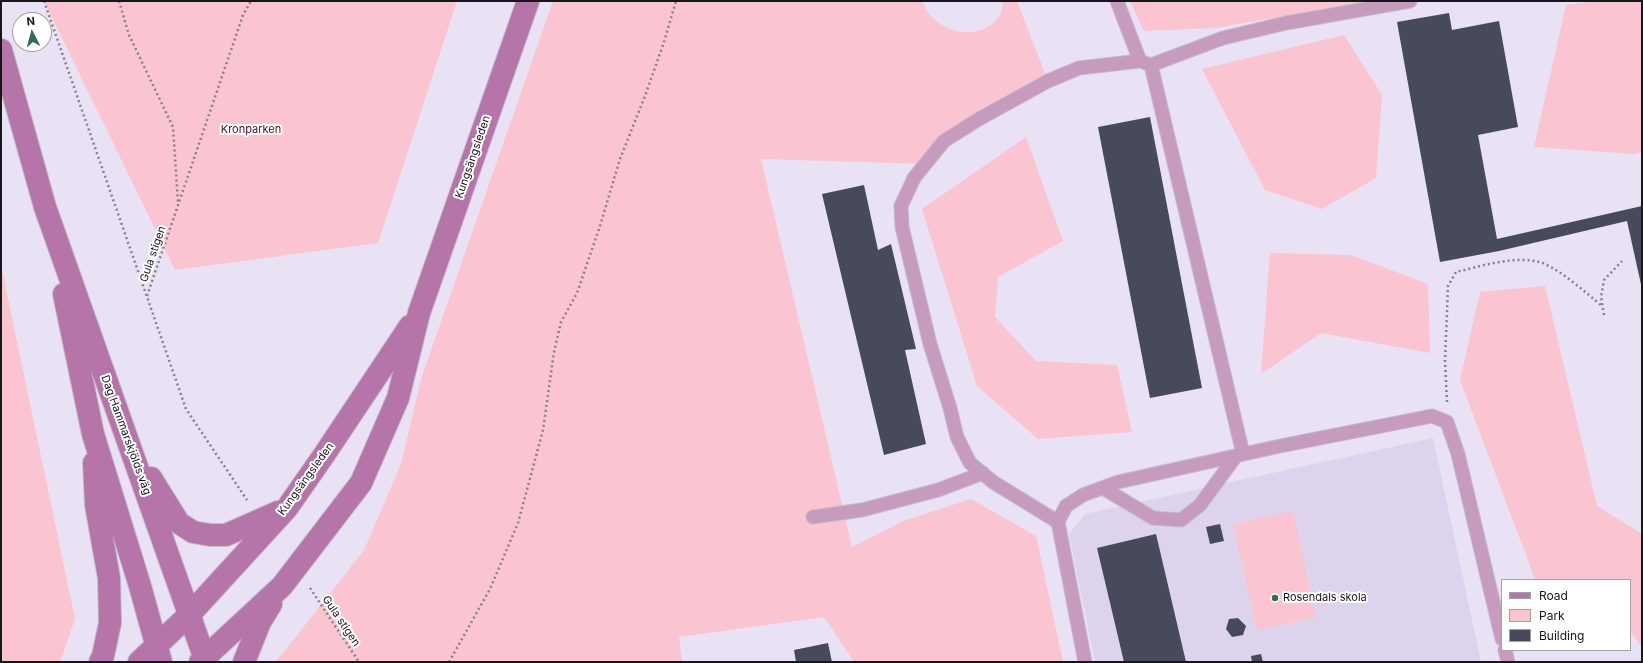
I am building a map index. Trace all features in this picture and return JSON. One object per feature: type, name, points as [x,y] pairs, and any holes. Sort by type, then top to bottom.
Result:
[{"type":"main road","name":"Kungsängsleden","points":[[204,660],[282,586],[361,483],[398,398],[419,313],[528,1]]},
{"type":"main road","name":"Dag Hammarskjölds väg","points":[[1,50],[45,207],[93,434],[140,586],[158,654]]},
{"type":"main road","name":"Dag Hammarskjölds väg","points":[[45,207],[190,614],[204,660]]},
{"type":"main road","name":"Kungsängsleden","points":[[139,662],[158,654],[190,614],[287,508],[419,313]]},
{"type":"main road","points":[[124,430],[179,523],[193,532],[210,535],[226,534],[287,508]]},
{"type":"main road","points":[[93,434],[96,504],[109,578],[110,622],[103,656],[100,662]]},
{"type":"main road","points":[[244,662],[260,622],[282,586]]},
{"type":"lane","points":[[1117,1],[1145,63],[1239,455]]},
{"type":"lane","points":[[1058,522],[993,482],[970,463],[957,437],[950,408],[930,344],[902,227],[901,206],[914,178],[944,141],[979,119],[1048,81],[1078,68],[1145,63],[1223,38],[1286,23],[1410,1]]},
{"type":"lane","points":[[1085,662],[1058,522],[1066,506],[1083,495],[1118,482],[1239,455],[1429,416],[1447,422],[1458,454],[1501,635]]},
{"type":"lane","points":[[1103,488],[1153,518],[1181,520],[1200,505],[1239,455]]},
{"type":"lane","points":[[813,517],[862,510],[938,490],[983,473]]},
{"type":"lane","points":[[1505,651],[1508,662]]},
{"type":"path","points":[[44,1],[147,297]]},
{"type":"path","points":[[119,1],[129,35],[173,127],[178,205]]},
{"type":"path","name":"Gula stigen","points":[[248,500],[186,409],[147,297],[243,15],[251,1]]},
{"type":"path","points":[[449,662],[490,589],[518,523],[543,430],[554,352],[561,322],[576,292],[598,234],[620,159],[645,96],[664,42],[676,1]]},
{"type":"path","points":[[1447,422],[1445,361],[1448,286],[1456,272],[1509,261],[1537,261],[1557,270],[1602,306]]},
{"type":"path","points":[[1604,315],[1601,297],[1604,280],[1622,261]]},
{"type":"path","name":"Gula stigen","points":[[310,588],[359,662]]},
{"type":"shaded area","name":"Rosendals skola","points":[[1433,438],[1481,662],[1095,662],[1069,534],[1085,514]]},
{"type":"green space","name":"Kronparken","points":[[44,1],[457,1],[378,243],[175,270],[52,17],[52,12],[49,12]]},
{"type":"green space","points":[[553,1],[922,1],[929,14],[940,23],[948,28],[968,32],[986,28],[994,22],[1001,13],[1003,1],[1017,1],[1048,81],[979,119],[925,164],[761,159],[852,547],[903,521],[971,499],[1036,536],[1063,662],[854,662],[824,617],[679,637],[682,662],[274,662],[284,652],[364,550],[401,464],[421,379]]},
{"type":"green space","points":[[1130,1],[1373,1],[1215,28],[1144,31]]},
{"type":"green space","points":[[1597,1],[1642,1],[1642,152],[1634,154],[1534,147],[1566,5]]},
{"type":"green space","points":[[1344,35],[1382,95],[1376,178],[1322,209],[1265,190],[1202,69]]},
{"type":"green space","points":[[1026,137],[1063,241],[998,277],[995,317],[1036,361],[1117,365],[1132,432],[1038,439],[977,386],[922,209]]},
{"type":"green space","points":[[1270,253],[1351,255],[1428,284],[1430,353],[1321,333],[1261,374]]},
{"type":"green space","points":[[1,265],[75,619],[60,662],[1,662]]},
{"type":"green space","points":[[1545,286],[1597,506],[1642,534],[1642,647],[1631,633],[1631,579],[1535,579],[1460,380],[1480,292]]},
{"type":"green space","points":[[1293,511],[1316,617],[1257,630],[1233,524]]},
{"type":"building","points":[[1449,13],[1452,30],[1499,21],[1518,127],[1478,135],[1497,239],[1642,206],[1642,289],[1627,221],[1499,251],[1440,262],[1397,22]]},
{"type":"building","points":[[1150,117],[1202,388],[1150,398],[1098,127]]},
{"type":"building","points":[[864,185],[878,250],[891,244],[916,349],[905,350],[926,444],[884,455],[822,194]]},
{"type":"building","points":[[1220,524],[1224,541],[1210,544],[1206,527]]},
{"type":"building","points":[[1156,534],[1186,662],[1124,662],[1097,548]]},
{"type":"building","points":[[1238,618],[1246,626],[1243,635],[1232,637],[1226,629],[1229,619]]},
{"type":"building","points":[[828,643],[832,662],[796,662],[794,650]]},
{"type":"building","points":[[1261,654],[1263,662],[1252,662],[1251,656]]},
{"type":"place","name":"Rosendals skola","points":[[1275,598]]}]
